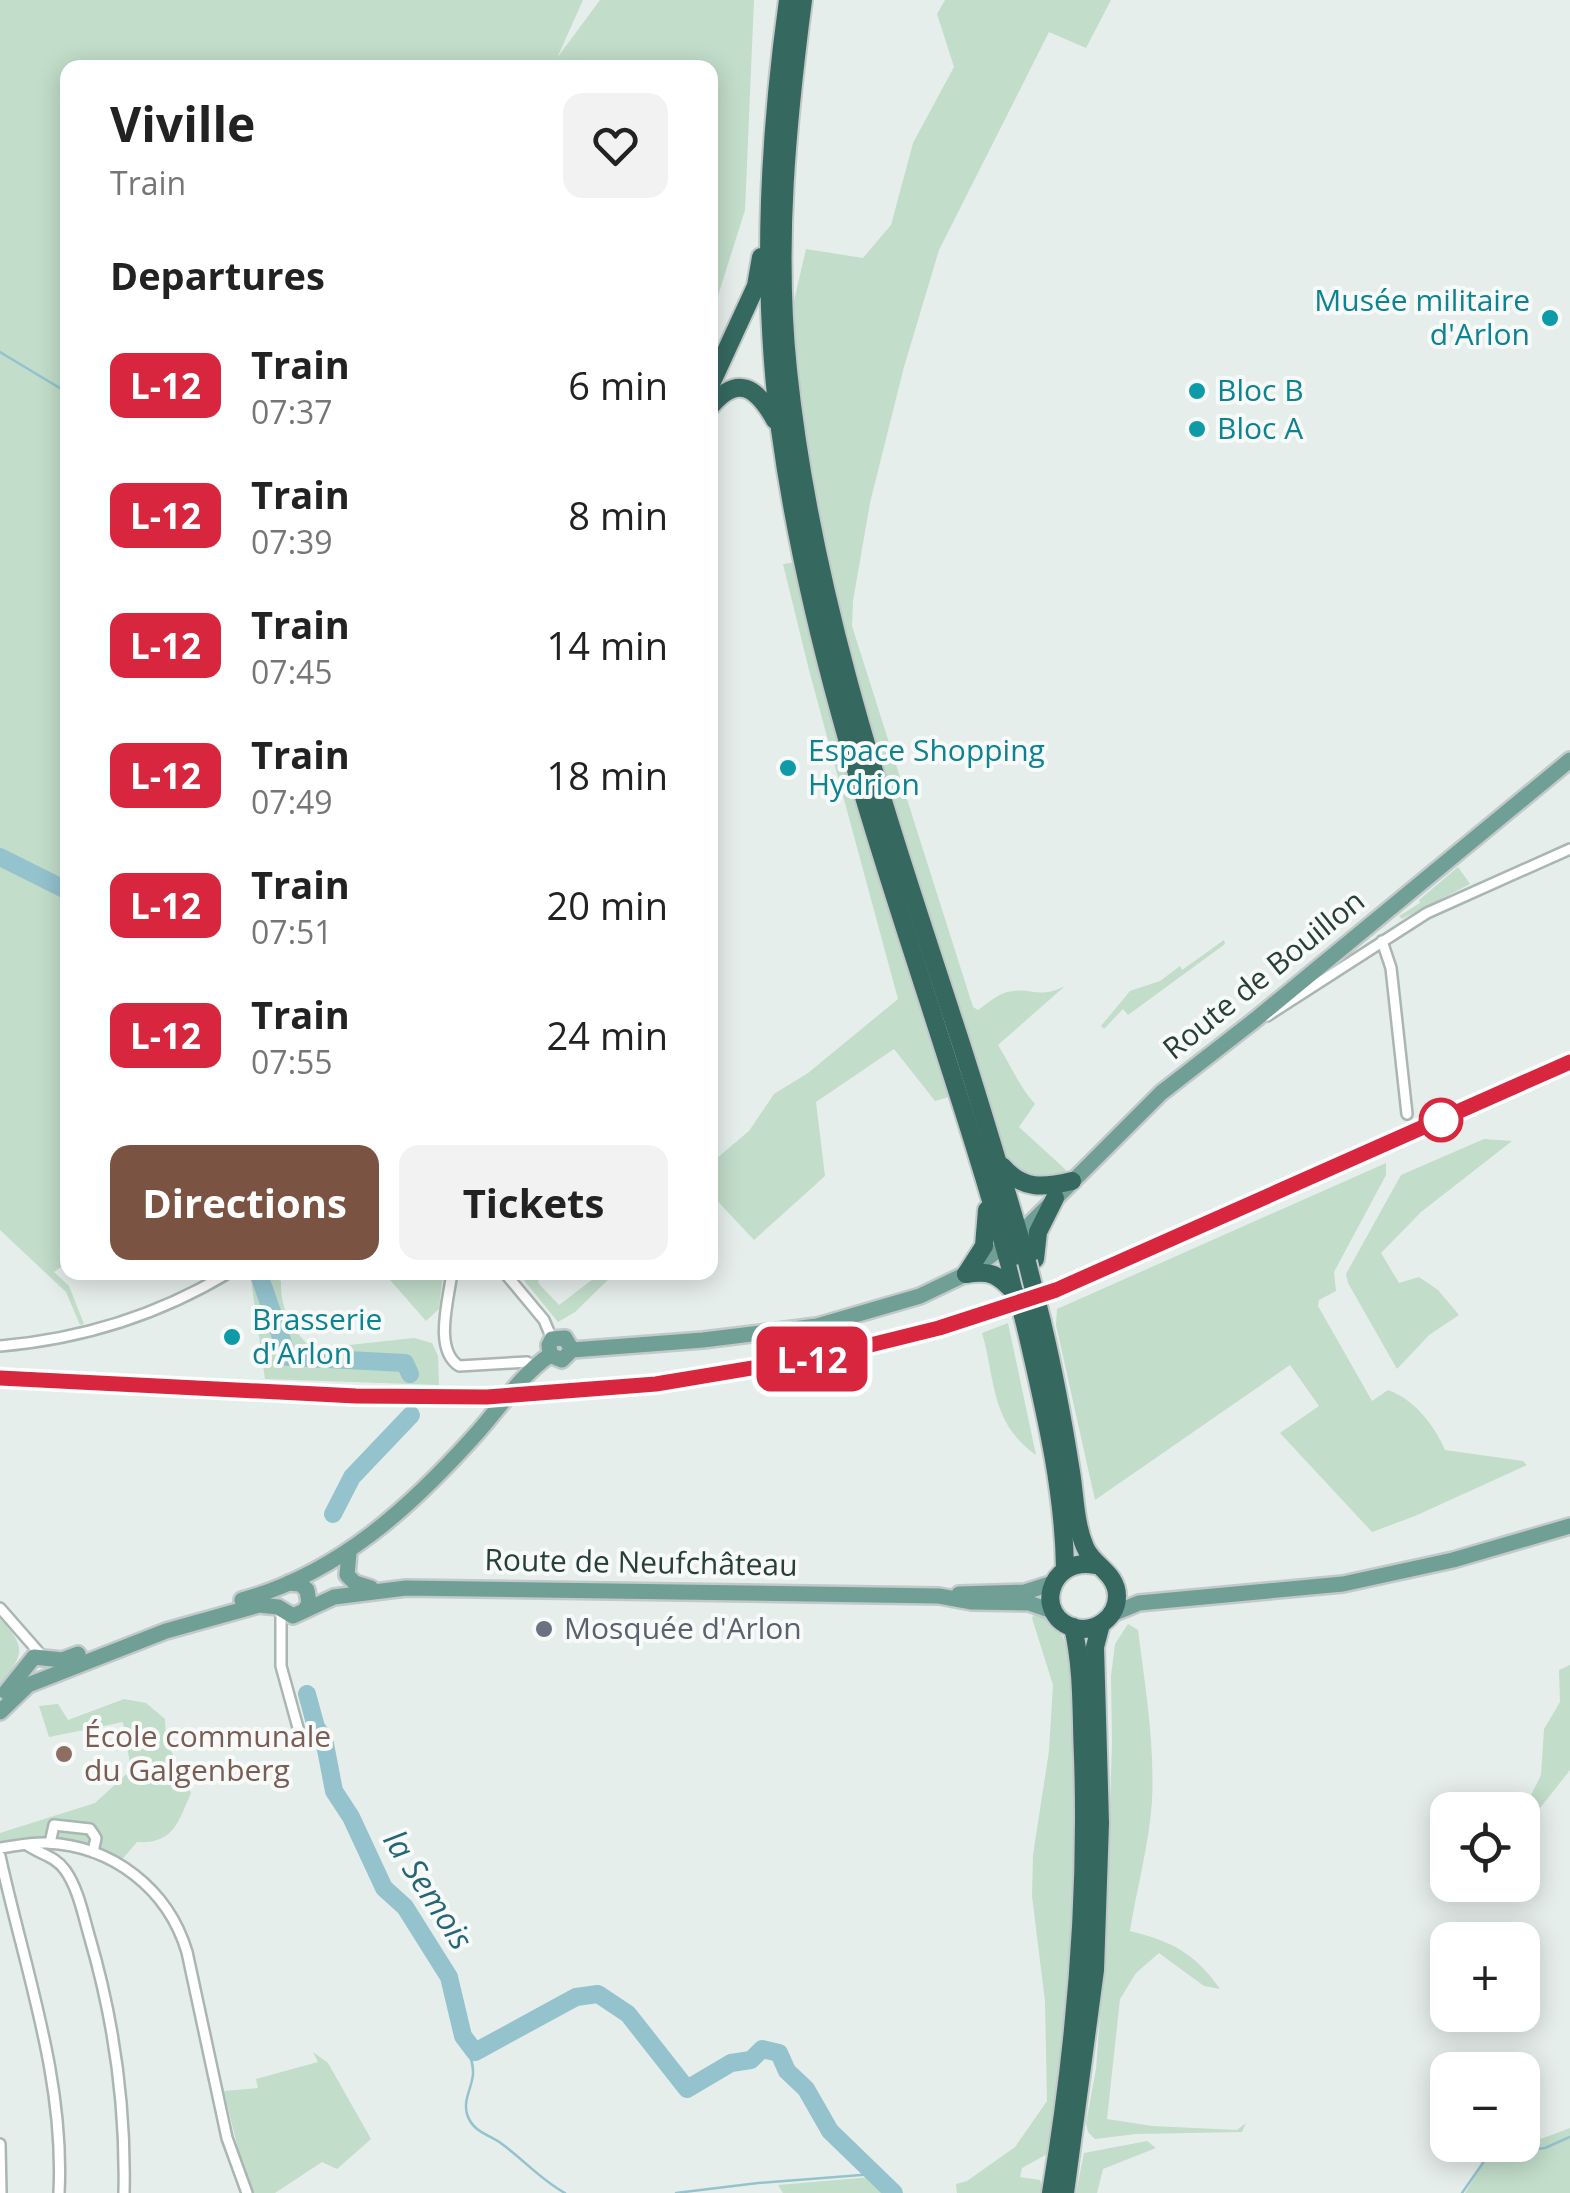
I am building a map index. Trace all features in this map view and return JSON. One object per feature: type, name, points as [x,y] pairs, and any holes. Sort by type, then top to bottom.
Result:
[{"type":"highway","points":[[788,0],[777,84],[768,233],[780,429],[802,554],[853,758],[1004,1247],[1018,1266],[1027,1295],[1064,1536],[1059,1576],[1051,1592],[1054,1612],[1072,1627],[1087,1629],[1106,1619]]},
{"type":"highway","points":[[803,0],[786,146],[783,294],[804,494],[867,751],[1020,1234],[1018,1266],[1027,1295]]},
{"type":"highway","points":[[718,369],[756,286],[768,233]]},
{"type":"highway","points":[[718,398],[738,387],[752,390],[763,398],[780,429]]},
{"type":"highway","points":[[999,1162],[1021,1183],[1036,1188],[1072,1182]]},
{"type":"highway","points":[[966,1274],[984,1246],[991,1197]]},
{"type":"highway","points":[[1018,1266],[1056,1198]]},
{"type":"highway","points":[[966,1274],[1018,1266]]},
{"type":"highway","points":[[1034,1325],[1056,1385],[1081,1534],[1095,1565],[1111,1576],[1117,1600],[1096,1646],[1100,1833],[1095,1970],[1065,2193]]},
{"type":"highway","points":[[1059,1576],[1075,1564],[1095,1565]]},
{"type":"highway","points":[[1050,2193],[1074,2026],[1083,1911],[1081,1707],[1072,1627]]},
{"type":"main road","name":"Route de Bouillon","points":[[551,1347],[562,1360],[572,1350],[716,1339],[817,1326],[920,1296],[966,1274],[1020,1234],[1161,1092],[1256,1019],[1570,760]]},
{"type":"main road","points":[[0,1698],[36,1661],[66,1659],[162,1622],[284,1586],[349,1553],[408,1506],[551,1347]]},
{"type":"main road","points":[[1106,1619],[1139,1604],[1343,1584],[1454,1560],[1570,1526]]},
{"type":"main road","points":[[349,1553],[345,1569],[350,1579],[378,1589]]},
{"type":"main road","points":[[307,1591],[322,1568]]},
{"type":"main road","name":"Route de Neufchâteau","points":[[302,1612],[334,1597],[378,1589],[560,1588],[948,1596],[1025,1592],[1059,1576]]},
{"type":"main road","points":[[0,1712],[24,1688],[166,1631],[253,1606],[302,1612],[309,1603],[307,1591],[300,1584],[284,1586]]},
{"type":"main road","points":[[280,1609],[276,1601],[284,1586]]},
{"type":"main road","points":[[1115,1586],[1132,1593],[1174,1599]]},
{"type":"main road","name":"Route de Neufchâteau","points":[[307,1591],[334,1597]]},
{"type":"main road","name":"Route de Neufchâteau","points":[[948,1596],[972,1602],[1028,1604],[1054,1612]]},
{"type":"main road","points":[[36,1661],[27,1675],[43,1680]]},
{"type":"main road","points":[[36,1661],[52,1668],[43,1680]]},
{"type":"street","points":[[1256,1019],[1276,1013],[1427,913],[1570,849]]},
{"type":"street","points":[[1371,924],[1386,938]]},
{"type":"street","points":[[1371,924],[1386,938],[1392,968],[1407,1114]]},
{"type":"street","points":[[0,1346],[63,1338],[113,1325],[163,1308],[215,1280]]},
{"type":"street","points":[[451,1280],[445,1339],[451,1360],[459,1366],[527,1362],[534,1367]]},
{"type":"street","points":[[511,1280],[544,1320],[551,1347]]},
{"type":"street","points":[[0,1608],[28,1638],[36,1661]]},
{"type":"street","points":[[280,1609],[281,1666],[300,1735]]},
{"type":"street","points":[[282,1650],[302,1612]]},
{"type":"street","points":[[28,1638],[36,1661]]},
{"type":"street","points":[[50,1843],[54,1824],[90,1829],[96,1838],[93,1852]]},
{"type":"street","points":[[0,1848],[50,1843],[93,1852],[127,1868],[166,1907],[182,1935],[227,2138],[247,2193]]},
{"type":"street","points":[[27,1845],[52,1856],[72,1881],[105,1991],[120,2077],[124,2193]]},
{"type":"street","points":[[0,1856],[53,2082],[60,2152],[59,2193]]},
{"type":"street","points":[[0,2144],[1,2193]]},
{"type":"green space","points":[[0,0],[583,0],[557,58],[600,0],[754,0],[745,210],[718,296],[718,60],[60,60],[60,1268],[54,1272],[69,1286],[84,1324],[80,1325],[66,1292],[0,1230]]},
{"type":"green space","points":[[945,0],[1111,0],[1086,48],[1049,32],[939,250],[870,503],[853,601],[852,626],[973,1007],[978,1010],[1007,992],[1048,992],[1065,986],[998,1045],[1035,1104],[1019,1127],[1066,1170],[1059,1177],[1033,1183],[1004,1160],[873,742],[835,601],[801,417],[790,318],[806,249],[863,258],[891,225],[913,143],[954,67],[937,14]]},
{"type":"green space","points":[[796,562],[952,1096],[935,1101],[894,1049],[816,1102],[825,1176],[754,1240],[718,1202],[718,1157],[749,1131],[774,1094],[808,1073],[898,999],[783,564]]},
{"type":"green space","points":[[1458,867],[1470,884],[1402,919],[1399,916],[1420,903]]},
{"type":"green space","points":[[1224,940],[1225,944],[1128,1015],[1123,1009],[1104,1029],[1101,1026],[1130,991],[1160,981],[1180,966],[1182,970]]},
{"type":"green space","points":[[1484,1139],[1512,1141],[1421,1212],[1381,1253],[1399,1283],[1419,1277],[1438,1290],[1459,1315],[1429,1335],[1397,1369],[1346,1274],[1401,1175]]},
{"type":"green space","points":[[1386,1163],[1386,1175],[1334,1272],[1336,1291],[1319,1300],[1318,1306],[1372,1401],[1388,1390],[1407,1400],[1429,1423],[1445,1450],[1523,1461],[1527,1465],[1372,1532],[1280,1433],[1319,1406],[1290,1365],[1095,1500],[1056,1325],[1057,1309]]},
{"type":"green space","points":[[251,1280],[281,1281],[289,1318],[312,1349],[414,1338],[432,1343],[438,1356],[439,1385],[265,1379]]},
{"type":"green space","points":[[390,1280],[442,1280],[439,1309],[426,1321]]},
{"type":"green space","points":[[524,1280],[538,1280],[559,1305],[592,1280],[608,1280],[575,1312],[558,1322]]},
{"type":"green space","points":[[1008,1323],[1036,1455],[1021,1442],[1002,1415],[982,1333]]},
{"type":"green space","points":[[1035,1612],[1063,1637],[1075,1704],[1077,1896],[1061,2080],[1049,2153],[1022,2168],[1020,2177],[1040,2180],[1044,2193],[957,2193],[956,2184],[967,2181],[1015,2147],[1047,2101],[1045,2001],[1032,1896],[1033,1855],[1049,1751],[1053,1685],[1032,1618]]},
{"type":"green space","points":[[0,1619],[15,1637],[19,1651],[14,1666],[0,1684]]},
{"type":"green space","points":[[1128,1624],[1138,1630],[1153,1780],[1148,1834],[1130,1931],[1181,1950],[1220,1989],[1204,1986],[1159,1953],[1136,1973],[1120,1999],[1107,2119],[1152,2126],[1237,2130],[1246,2123],[1242,2132],[1136,2134],[1095,2139],[1088,2132],[1106,1935],[1111,1676],[1115,1644]]},
{"type":"green space","points":[[1570,1665],[1570,1770],[1540,1808],[1540,1792],[1532,1792],[1541,1775],[1544,1729],[1560,1702],[1559,1670]]},
{"type":"green space","points":[[124,1699],[146,1703],[165,1719],[170,1748],[191,1793],[173,1829],[159,1839],[137,1842],[119,1863],[50,1843],[0,1848],[0,1833],[95,1803],[131,1770],[123,1722],[49,1737],[39,1706],[58,1704],[68,1720]]},
{"type":"green space","points":[[313,2052],[328,2063],[371,2139],[337,2169],[322,2162],[275,2193],[254,2193],[241,2162],[224,2091],[258,2088],[256,2079],[318,2062]]},
{"type":"green space","points":[[1570,2128],[1570,2193],[1465,2193],[1484,2162],[1540,2162],[1540,2139]]},
{"type":"green space","points":[[1147,2141],[1156,2148],[1103,2169],[1097,2193],[1076,2193],[1084,2153]]},
{"type":"green space","points":[[871,2177],[887,2193],[783,2193],[778,2185]]},
{"type":"waterway","points":[[0,352],[60,388]]},
{"type":"waterway","name":"la Semois","points":[[0,857],[60,887]]},
{"type":"waterway","name":"la Semois","points":[[261,1280],[288,1357],[405,1363],[410,1374]]},
{"type":"waterway","name":"la Semois","points":[[333,1514],[352,1477],[411,1415]]},
{"type":"waterway","name":"la Semois","points":[[307,1694],[316,1727],[324,1739],[334,1791],[351,1817],[384,1888],[405,1907],[449,1977],[463,2036],[475,2052],[576,1997],[598,1994],[628,2014],[687,2089],[731,2063],[751,2060],[762,2049],[779,2053],[787,2071],[806,2089],[830,2131],[894,2193]]},
{"type":"waterway","points":[[463,2036],[473,2069],[466,2103],[470,2120],[565,2193]]},
{"type":"waterway","points":[[1462,2193],[1485,2160],[1497,2154],[1545,2148],[1570,2137]]},
{"type":"waterway","points":[[676,2193],[874,2174]]},
{"type":"railway","points":[[0,1373],[307,1390],[491,1392],[642,1381],[791,1358],[937,1324],[1076,1275],[1570,1056]]},
{"type":"train","name":"L-12","points":[[0,1378],[356,1396],[530,1396],[715,1376],[830,1355],[939,1328],[1056,1290],[1570,1062]]},
{"type":"place","name":"Musée militaire d'Arlon","points":[[1550,318]]},
{"type":"place","name":"Bloc B","points":[[1197,391]]},
{"type":"place","name":"Bloc A","points":[[1197,429]]},
{"type":"place","name":"Espace Shopping Hydrion","points":[[788,768]]},
{"type":"place","name":"Brasserie d'Arlon","points":[[232,1337]]},
{"type":"place","name":"Mosquée d'Arlon","points":[[544,1629]]},
{"type":"place","name":"École communale du Galgenberg","points":[[64,1754]]}]
